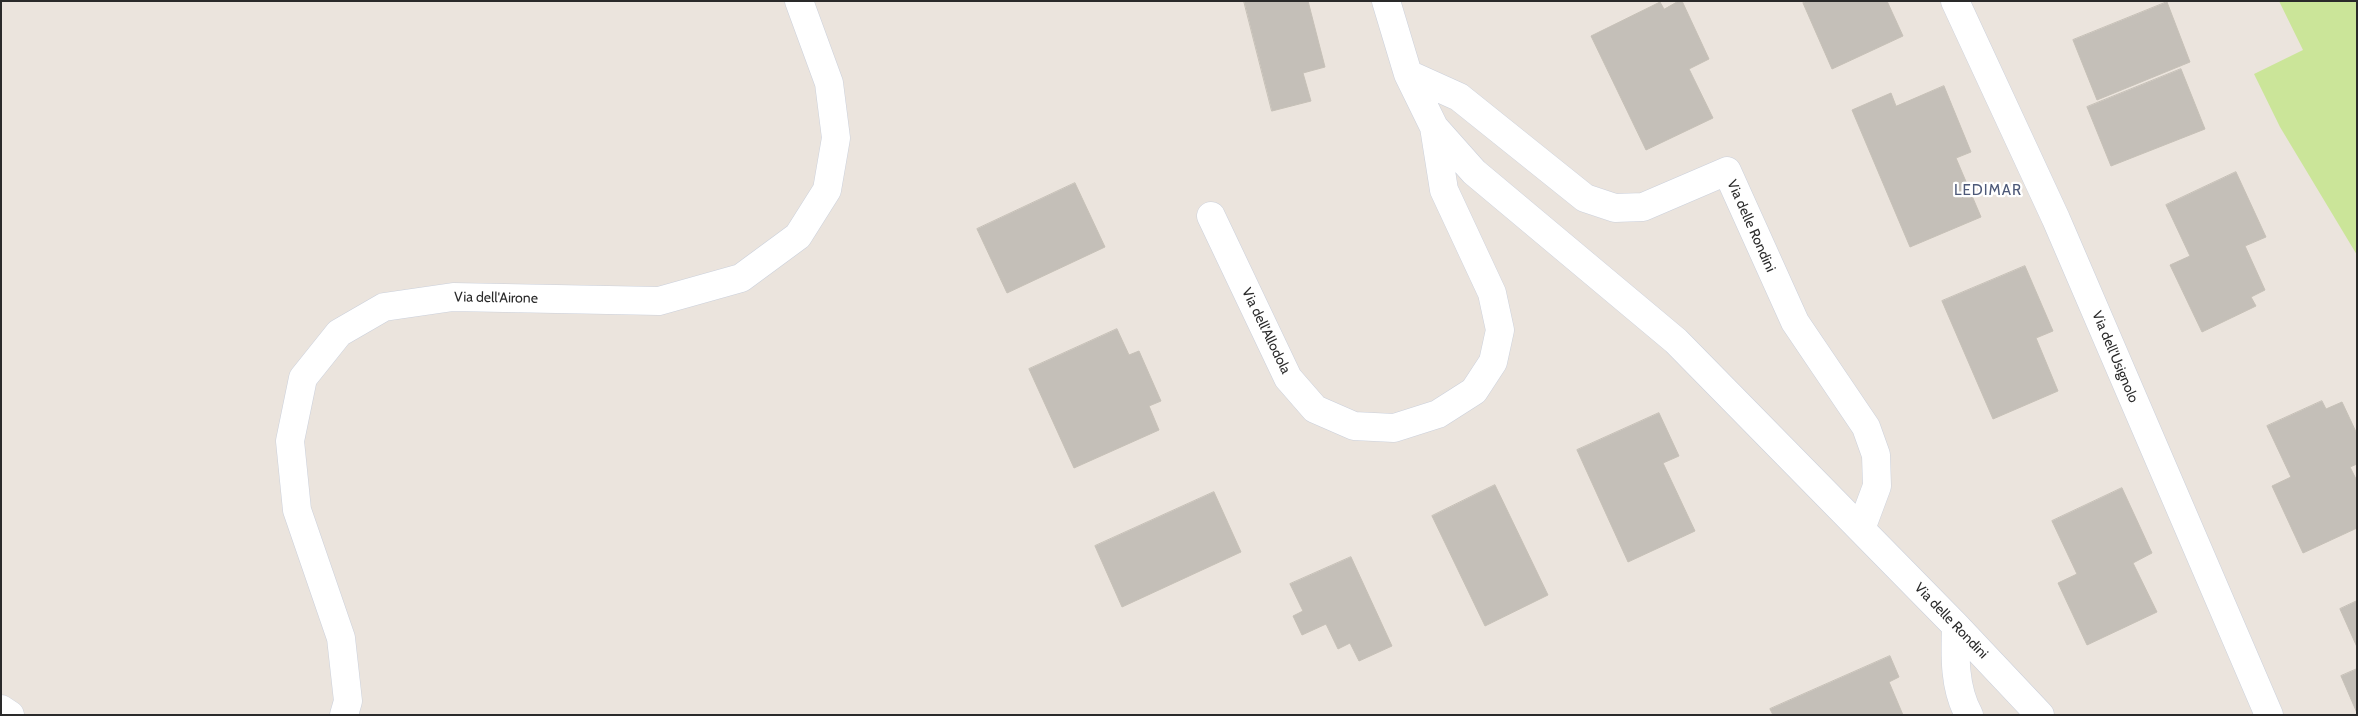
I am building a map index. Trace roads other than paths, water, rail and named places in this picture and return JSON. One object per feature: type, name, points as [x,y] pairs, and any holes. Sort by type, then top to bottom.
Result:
[{"type":"street","name":"Via dell'Airone","points":[[344,715],[348,701],[341,638],[297,510],[290,442],[303,378],[339,333],[384,307],[453,297],[659,301],[741,278],[798,236],[827,190],[836,138],[829,83],[799,1]]},
{"type":"street","name":"Via delle Rondini","points":[[1386,1],[1408,74],[1434,127],[1474,172],[1676,341],[1956,626],[2040,715]]},
{"type":"street","name":"Via dell'Usignolo","points":[[1955,1],[2056,219],[2269,715]]},
{"type":"street","name":"Via delle Rondini","points":[[1408,74],[1459,97],[1585,198],[1615,208],[1643,206],[1727,171],[1795,322],[1866,427],[1876,455],[1877,486],[1861,529]]},
{"type":"street","name":"Via dell'Allodola","points":[[1211,216],[1288,378],[1315,409],[1354,426],[1394,428],[1438,414],[1474,391],[1493,362],[1500,330],[1492,293],[1444,190],[1434,127]]},
{"type":"street","points":[[1956,626],[1955,667],[1964,706],[1969,715]]},
{"type":"street","points":[[1,709],[10,715]]},
{"type":"district","name":"LEDIMAR","points":[[1988,191]]}]
